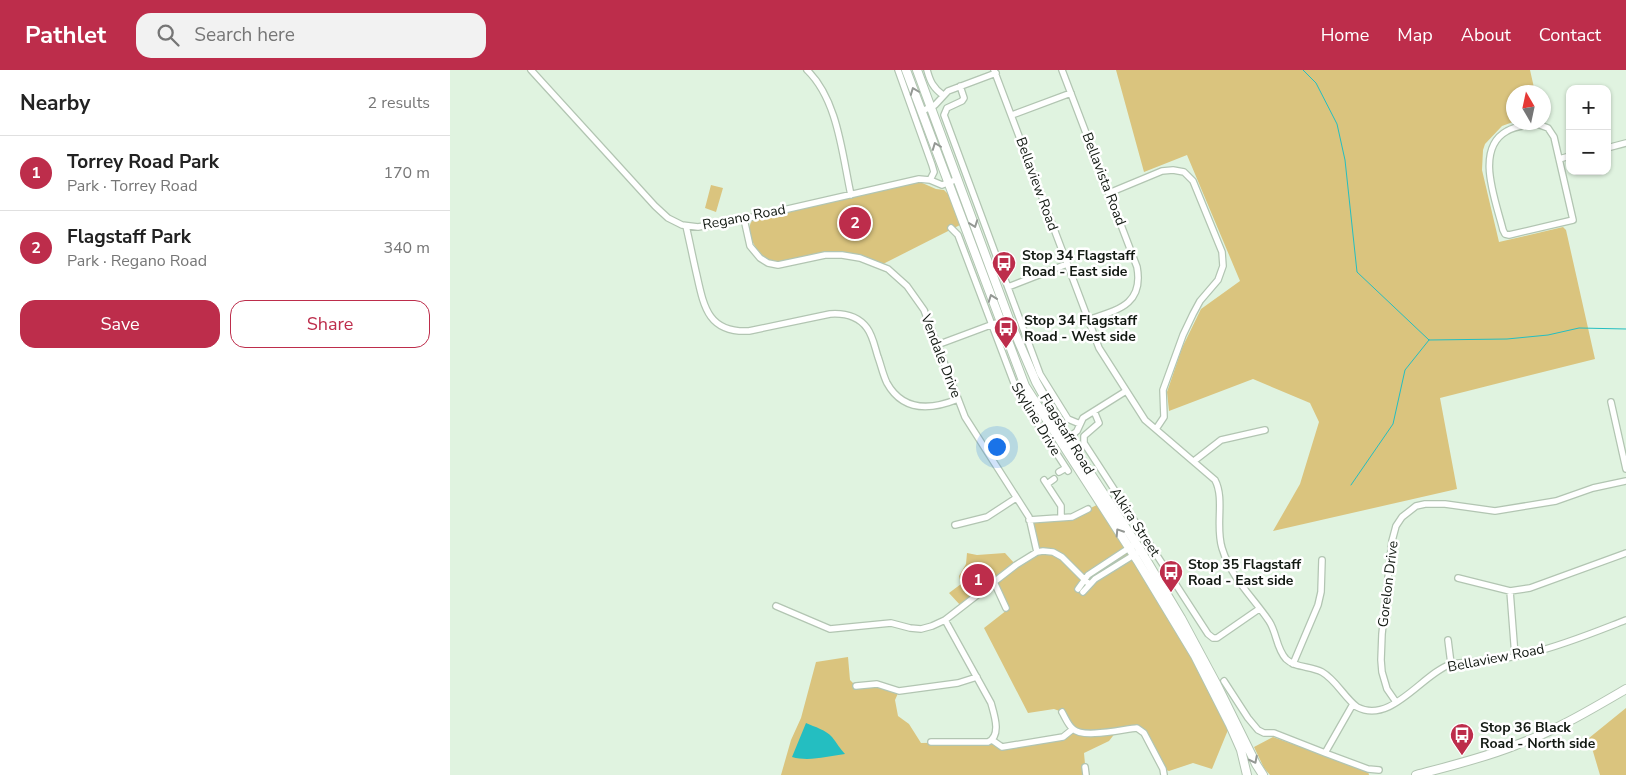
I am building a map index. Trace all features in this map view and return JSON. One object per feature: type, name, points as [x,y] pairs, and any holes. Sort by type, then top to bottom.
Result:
[{"type":"main road","name":"Flagstaff Road","points":[[906,70],[949,182],[997,323],[1025,386],[1065,441],[1200,652],[1263,775]]},
{"type":"main road","name":"Flagstaff Road","points":[[916,70],[958,178],[1009,319],[1036,382],[1065,441]]},
{"type":"main road","name":"Flagstaff Road","points":[[1135,549],[1221,704],[1241,750],[1247,775]]},
{"type":"main road","points":[[1416,775],[1504,750],[1530,740],[1576,718],[1626,689]]},
{"type":"street","name":"Regano Road","points":[[530,70],[655,206],[668,218],[686,226],[698,227],[744,219],[919,179],[930,180],[942,185],[958,178]]},
{"type":"street","points":[[807,70],[821,87],[834,118],[851,195]]},
{"type":"street","points":[[898,70],[932,165],[934,172],[930,180]]},
{"type":"street","points":[[927,70],[931,84],[943,95]]},
{"type":"street","name":"Bellavista Road","points":[[1062,70],[1137,267],[1139,279],[1137,292],[1129,302],[1117,310],[1088,320]]},
{"type":"street","points":[[922,111],[931,108],[939,102],[948,91],[995,72]]},
{"type":"street","name":"Bellaview Road","points":[[995,72],[1099,348],[1145,420],[1215,480],[1219,492],[1218,529],[1221,546],[1226,558],[1239,584],[1274,630],[1280,650],[1287,661],[1293,664]]},
{"type":"street","name":"Flagstaff Road","points":[[960,86],[964,98],[962,102],[947,108],[944,115],[1040,374],[1068,419],[1080,424]]},
{"type":"street","points":[[1012,115],[1071,93]]},
{"type":"street","points":[[1537,124],[1543,125],[1552,132],[1559,159],[1573,220],[1510,235],[1505,234],[1488,169],[1490,150],[1495,141],[1508,130],[1537,124]]},
{"type":"street","points":[[1611,147],[1626,143]]},
{"type":"street","points":[[1559,159],[1566,157]]},
{"type":"street","points":[[1110,194],[1162,171],[1184,172],[1193,181],[1222,252],[1223,266],[1218,280],[1200,301],[1192,314],[1173,362],[1163,390],[1164,417],[1156,430]]},
{"type":"street","name":"Vendale Drive","points":[[744,219],[750,246],[760,258],[768,263],[778,264],[825,255],[860,258],[888,269],[916,297],[924,310],[965,417],[1029,517],[1037,552]]},
{"type":"street","points":[[686,226],[702,299],[706,311],[714,321],[735,332],[830,314],[842,313],[852,316],[867,328],[886,382],[894,393],[916,406],[930,407],[958,399]]},
{"type":"street","name":"Skyline Drive","points":[[951,228],[958,235],[997,323],[1020,398],[1066,470],[1059,472]]},
{"type":"street","points":[[1008,287],[1067,264]]},
{"type":"street","points":[[937,345],[1009,319]]},
{"type":"street","points":[[1065,441],[1078,431],[1083,418],[1126,391]]},
{"type":"street","points":[[1611,402],[1626,469]]},
{"type":"street","name":"Alkira Street","points":[[1094,411],[1099,423],[1084,436],[1084,443],[1208,634],[1213,638],[1217,638],[1260,610]]},
{"type":"street","points":[[1617,429],[1626,428]]},
{"type":"street","points":[[1194,461],[1221,440],[1265,430]]},
{"type":"street","points":[[1054,479],[1046,482],[1060,506],[1061,517]]},
{"type":"street","name":"Gorelon Drive","points":[[1396,702],[1387,689],[1380,660],[1392,540],[1396,526],[1402,517],[1416,506],[1425,504],[1453,505],[1461,508],[1495,511],[1556,501],[1593,488],[1626,481]]},
{"type":"street","points":[[955,525],[987,517],[1016,498]]},
{"type":"street","points":[[1029,520],[1072,517],[1088,509]]},
{"type":"street","points":[[1080,590],[1086,581],[1135,549]]},
{"type":"street","points":[[776,606],[830,629],[891,622],[910,628],[921,629],[945,620],[1027,557],[1037,552],[1053,552],[1062,557],[1086,581]]},
{"type":"street","points":[[1458,578],[1510,591],[1530,588],[1626,553]]},
{"type":"street","points":[[1322,560],[1321,592],[1318,605],[1293,664],[1324,673],[1353,704],[1325,753]]},
{"type":"street","points":[[994,582],[1006,608]]},
{"type":"street","points":[[1510,591],[1515,656]]},
{"type":"street","points":[[945,620],[991,703],[995,715],[996,728],[992,740]]},
{"type":"street","name":"Bellaview Road","points":[[1353,704],[1363,710],[1379,711],[1413,691],[1433,674],[1451,664],[1515,656],[1578,639],[1626,620]]},
{"type":"street","points":[[1448,640],[1451,664]]},
{"type":"street","points":[[856,686],[877,684],[898,691],[958,683],[977,677]]},
{"type":"street","points":[[1224,681],[1258,730],[1264,733],[1274,733],[1368,769],[1379,770]]},
{"type":"street","points":[[1062,712],[1073,729],[1080,733],[1116,732],[1137,728],[1144,733],[1164,769],[1164,775]]},
{"type":"street","points":[[931,742],[982,742],[992,740],[1002,747],[1063,737],[1073,729]]},
{"type":"street","points":[[1085,767],[1086,775]]},
{"type":"shaded area","points":[[1116,70],[1530,70],[1533,85],[1506,85],[1506,125],[1502,126],[1485,144],[1482,170],[1499,242],[1563,227],[1566,230],[1595,359],[1440,398],[1457,489],[1273,531],[1300,484],[1319,422],[1310,403],[1253,379],[1169,411],[1167,392],[1182,348],[1201,309],[1240,281],[1187,155],[1144,172]]},
{"type":"shaded area","points":[[920,182],[936,189],[944,190],[948,194],[960,225],[883,264],[846,253],[817,254],[786,261],[773,261],[762,255],[750,236],[750,224],[754,219]]},
{"type":"shaded area","points":[[711,185],[723,188],[716,212],[705,208]]},
{"type":"shaded area","points":[[1101,503],[1137,560],[1230,725],[1212,769],[1193,763],[1169,771],[1163,769],[1144,733],[1137,728],[1116,732],[1109,741],[1084,753],[1086,775],[781,775],[791,740],[801,718],[816,662],[848,657],[850,680],[856,686],[870,684],[899,691],[895,700],[898,716],[909,724],[921,743],[988,742],[1002,747],[1063,737],[1073,730],[1062,712],[1054,709],[1028,713],[984,628],[1007,610],[994,582],[1037,552],[1029,520],[1072,517]]},
{"type":"shaded area","points":[[967,553],[977,555],[1005,553],[1015,564],[961,606],[949,593],[961,584],[959,576],[966,564]]},
{"type":"shaded area","points":[[1626,708],[1626,775],[1600,775],[1589,738]]},
{"type":"shaded area","points":[[1273,737],[1368,771],[1369,775],[1270,775],[1264,768],[1254,747]]},
{"type":"water","points":[[806,723],[830,735],[845,754],[812,759],[792,757]]},
{"type":"waterway","points":[[1303,70],[1316,83],[1337,124],[1345,160],[1357,272],[1429,340],[1507,339],[1548,335],[1579,328],[1626,329]]},
{"type":"waterway","points":[[1351,485],[1393,424],[1405,370],[1429,340]]},
{"type":"place","name":"Flagstaff Park","points":[[855,223]]},
{"type":"place","name":"Stop 34 Flagstaff Road - East side","points":[[1004,284]]},
{"type":"place","name":"Stop 34 Flagstaff Road - West side","points":[[1006,349]]},
{"type":"place","name":"Torrey Road Park","points":[[978,580]]},
{"type":"place","name":"Stop 35 Flagstaff Road - East side","points":[[1171,593]]},
{"type":"place","name":"Stop 36 Black Road - North side","points":[[1462,756]]}]
